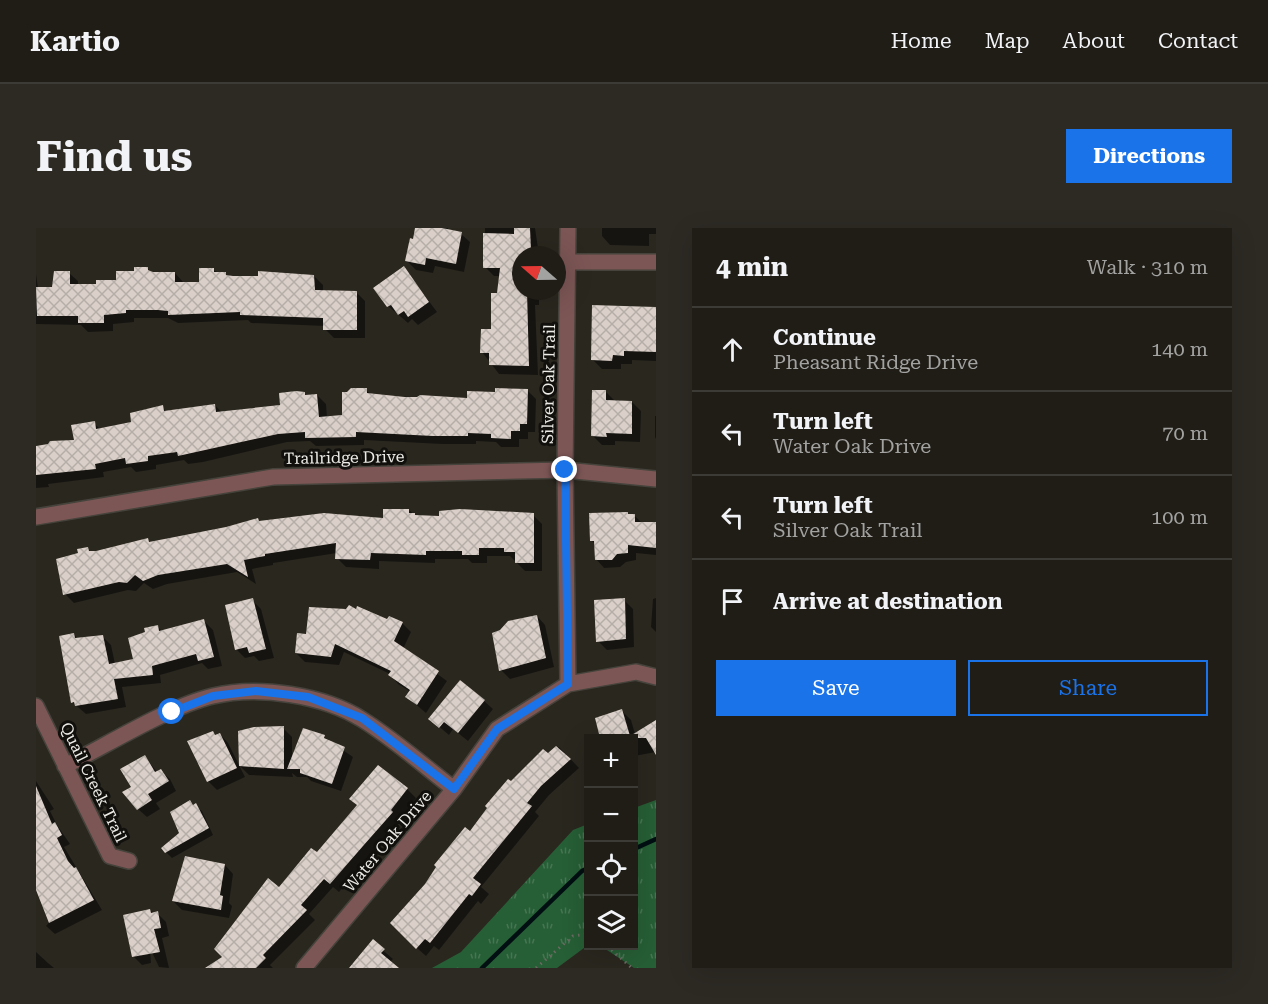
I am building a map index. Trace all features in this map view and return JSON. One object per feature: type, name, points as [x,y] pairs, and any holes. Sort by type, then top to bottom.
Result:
[{"type":"street","name":"Silver Oak Trail","points":[[568,228],[565,470],[568,684]]},
{"type":"street","points":[[568,262],[656,262]]},
{"type":"street","name":"Trailridge Drive","points":[[36,517],[273,477],[565,470],[656,479]]},
{"type":"street","name":"Water Oak Drive","points":[[304,968],[454,789],[497,729],[568,684],[636,672],[656,677]]},
{"type":"street","points":[[65,766],[172,712],[213,696],[256,691],[308,697],[362,718],[454,789]]},
{"type":"street","name":"Quail Creek Trail","points":[[36,706],[110,856],[129,861]]},
{"type":"path","points":[[536,968],[573,936],[584,935]]},
{"type":"path","points":[[612,950],[632,968]]},
{"type":"green space","points":[[656,800],[656,968],[634,968],[607,950],[638,950],[638,807]]},
{"type":"green space","points":[[584,826],[584,948],[557,968],[432,968],[461,952],[573,830]]},
{"type":"building","points":[[415,228],[442,228],[462,232],[456,264],[426,258],[425,265],[405,261],[410,238],[413,239]]},
{"type":"building","points":[[514,228],[530,228],[531,246],[512,246],[512,300],[527,300],[529,366],[489,365],[489,353],[480,353],[481,329],[491,329],[491,293],[497,293],[500,268],[483,268],[483,233],[514,234]]},
{"type":"building","points":[[404,266],[429,302],[408,317],[404,311],[398,315],[391,305],[387,307],[373,288]]},
{"type":"building","points":[[134,267],[148,267],[148,270],[153,272],[175,272],[175,282],[199,282],[199,268],[214,268],[214,272],[226,272],[226,275],[233,276],[258,276],[258,271],[314,275],[315,290],[357,291],[357,330],[323,330],[323,318],[240,315],[240,312],[168,315],[168,311],[126,310],[126,313],[104,315],[104,323],[78,323],[78,316],[37,316],[36,287],[52,287],[54,271],[70,271],[70,284],[96,284],[96,280],[116,280],[116,271],[134,271]]},
{"type":"building","points":[[592,305],[656,307],[656,352],[624,351],[624,356],[613,355],[612,361],[591,360]]},
{"type":"building","points":[[351,388],[367,388],[367,393],[405,397],[420,395],[467,398],[467,391],[495,392],[495,388],[528,389],[527,424],[520,424],[520,431],[511,431],[511,439],[491,438],[491,434],[468,433],[468,436],[433,436],[356,432],[356,437],[305,438],[305,432],[278,434],[178,456],[177,452],[148,456],[148,461],[126,464],[125,458],[95,464],[96,469],[36,475],[36,446],[48,444],[50,441],[74,440],[71,425],[95,421],[96,429],[131,422],[130,413],[163,405],[164,411],[215,404],[216,412],[280,405],[279,393],[296,391],[305,392],[305,395],[317,394],[319,417],[342,415],[342,392],[347,392]]},
{"type":"building","points":[[592,390],[606,390],[606,400],[632,401],[632,434],[606,433],[607,437],[591,436]]},
{"type":"building","points":[[383,509],[409,509],[409,513],[415,513],[415,515],[439,516],[439,511],[460,509],[534,513],[534,563],[515,563],[515,552],[504,552],[504,548],[479,548],[479,555],[462,555],[462,551],[426,551],[426,555],[371,553],[370,560],[335,559],[336,543],[265,554],[265,556],[244,560],[248,577],[227,564],[158,575],[143,581],[135,575],[127,583],[119,582],[63,595],[56,559],[78,553],[77,549],[88,547],[89,551],[96,551],[148,538],[149,542],[226,527],[258,518],[259,521],[324,513],[383,518]]},
{"type":"building","points":[[628,512],[628,514],[635,514],[635,522],[656,522],[656,548],[628,545],[628,553],[617,554],[612,560],[595,560],[594,541],[590,541],[589,513]]},
{"type":"building","points":[[253,598],[266,649],[249,653],[247,647],[235,650],[225,605]]},
{"type":"building","points":[[625,598],[626,639],[596,642],[594,600]]},
{"type":"building","points":[[349,605],[356,609],[357,606],[387,619],[389,616],[403,622],[394,641],[439,671],[417,705],[405,697],[410,690],[388,675],[391,671],[335,644],[331,657],[295,653],[297,633],[306,634],[309,607],[346,609]]},
{"type":"building","points":[[537,615],[546,658],[499,671],[492,633],[500,630],[508,621]]},
{"type":"building","points":[[204,619],[214,657],[198,661],[196,654],[152,666],[153,675],[114,679],[118,699],[75,706],[74,702],[71,703],[59,636],[74,633],[75,638],[103,635],[109,664],[133,659],[128,638],[145,632],[144,628],[158,625],[159,631]]},
{"type":"building","points":[[460,680],[485,700],[458,733],[444,722],[439,728],[428,719]]},
{"type":"building","points":[[622,709],[629,734],[599,734],[595,718]]},
{"type":"building","points":[[656,720],[656,755],[646,738],[638,738],[638,734],[633,734]]},
{"type":"building","points":[[284,726],[284,769],[239,766],[238,731],[254,727]]},
{"type":"building","points":[[303,728],[325,735],[324,738],[345,747],[332,784],[300,773],[300,769],[287,769]]},
{"type":"building","points":[[213,731],[215,735],[220,733],[237,768],[207,782],[187,741]]},
{"type":"building","points":[[556,746],[571,759],[541,786],[527,803],[532,806],[473,878],[481,884],[472,896],[469,894],[430,943],[425,939],[416,949],[390,923],[425,884],[436,867],[434,865],[465,827],[470,831],[487,808],[485,806],[508,779],[511,781],[543,749],[548,753]]},
{"type":"building","points":[[145,755],[155,772],[161,769],[169,781],[148,794],[152,800],[137,810],[122,792],[131,787],[120,769]]},
{"type":"building","points":[[378,765],[408,788],[391,810],[393,812],[330,884],[324,879],[301,905],[307,910],[263,955],[266,958],[256,968],[205,968],[222,957],[214,949],[268,878],[279,887],[311,848],[317,852],[357,805],[349,799]]},
{"type":"building","points":[[36,786],[52,824],[55,822],[62,835],[57,838],[68,861],[74,868],[76,867],[94,900],[49,923],[36,890]]},
{"type":"building","points":[[190,800],[193,805],[196,803],[209,828],[165,853],[161,848],[179,833],[170,812]]},
{"type":"building","points":[[185,856],[225,864],[220,895],[223,896],[221,910],[172,901]]},
{"type":"building","points":[[150,909],[151,913],[158,911],[161,928],[154,929],[160,952],[132,957],[123,915]]},
{"type":"building","points":[[373,939],[385,949],[381,953],[399,968],[349,968]]},
{"type":"waterway","points":[[638,847],[656,839]]},
{"type":"waterway","points":[[482,968],[584,870]]},
{"type":"route","points":[[172,712],[213,696],[256,691],[308,697],[362,718],[454,789],[497,729],[568,684],[565,470]]}]
